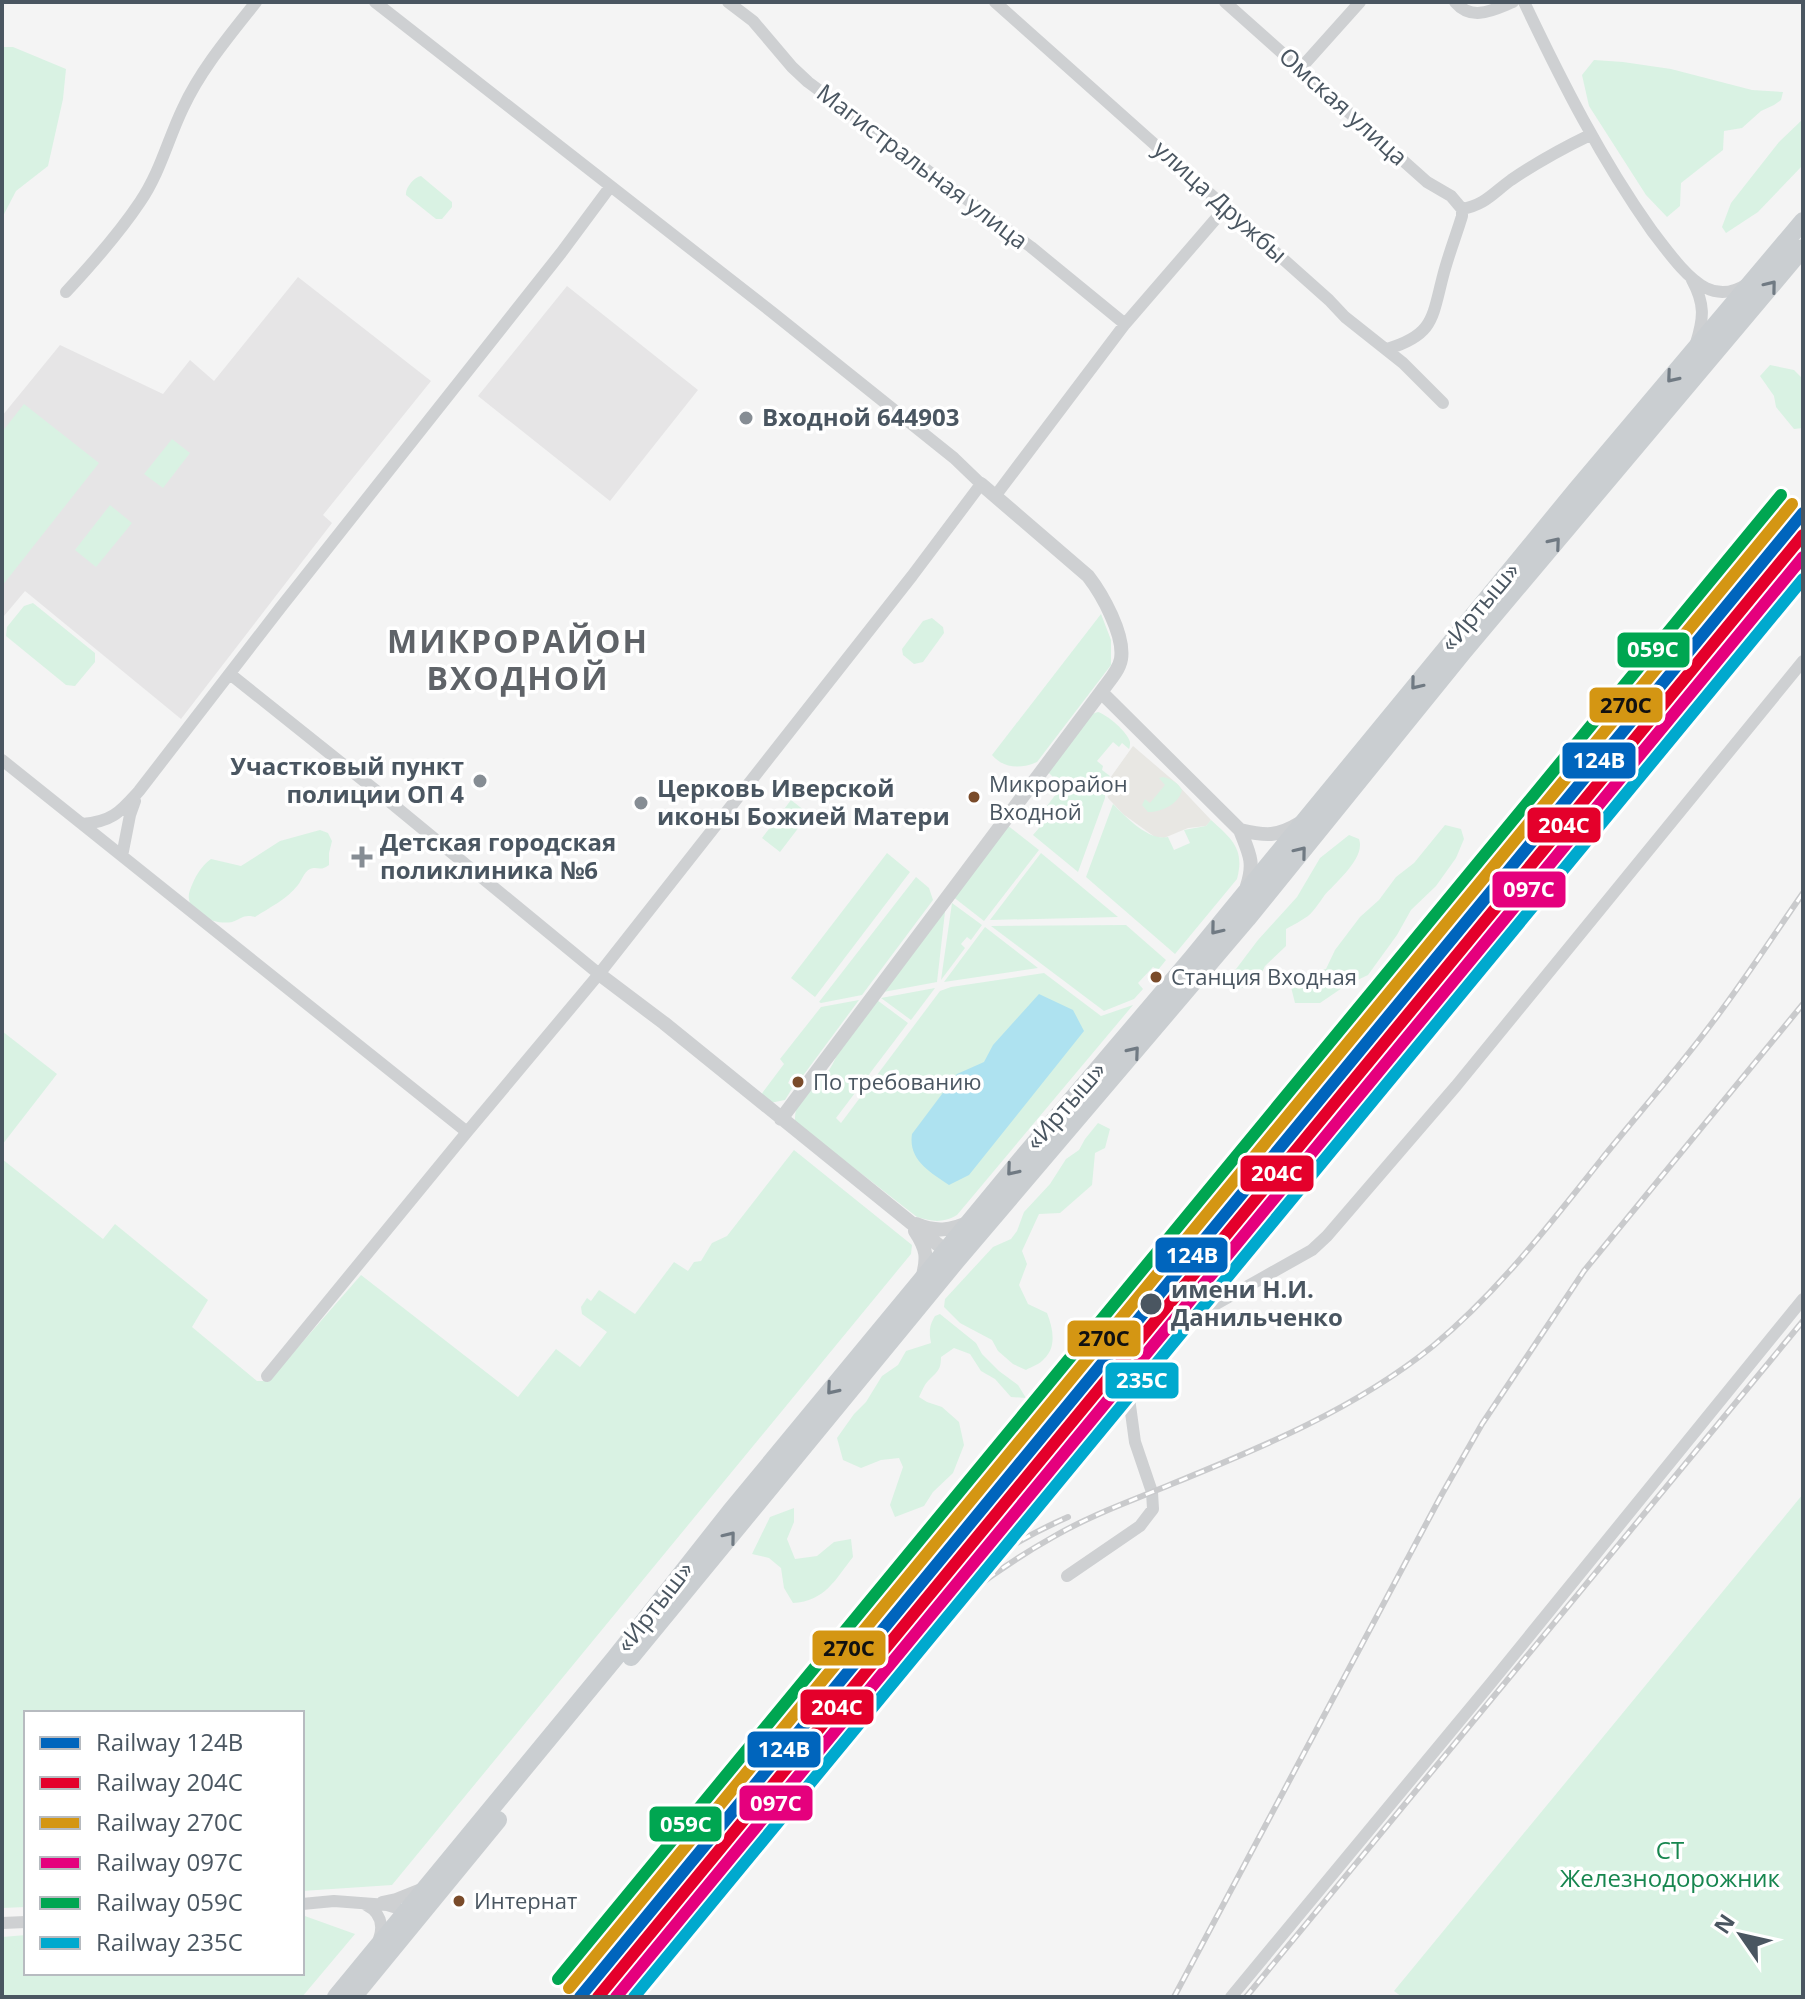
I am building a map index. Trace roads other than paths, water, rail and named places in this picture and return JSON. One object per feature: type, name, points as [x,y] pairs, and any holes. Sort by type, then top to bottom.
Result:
[{"type":"main road","name":"«Иртыш»","points":[[336,1997],[374,1951],[410,1918],[427,1886],[606,1670],[730,1512],[920,1282],[951,1256],[970,1221],[1803,221]]},
{"type":"main road","name":"«Иртыш»","points":[[353,1997],[410,1918],[951,1256],[1238,930],[1463,652],[1803,248]]},
{"type":"street","points":[[66,292],[140,202],[166,152],[184,106],[219,48],[256,2]]},
{"type":"street","points":[[375,2],[954,458],[1088,576],[1114,625],[1121,649],[1118,668],[781,1119]]},
{"type":"street","name":"Магистральная улица","points":[[728,2],[753,21],[808,82],[1019,238],[1125,324]]},
{"type":"street","name":"улица Дружбы","points":[[995,2],[1345,317],[1387,349],[1443,403]]},
{"type":"street","name":"Омская улица","points":[[1225,2],[1427,182],[1451,196],[1462,209]]},
{"type":"street","points":[[1300,69],[1360,2]]},
{"type":"street","points":[[1455,2],[1466,12],[1474,13],[1513,2]]},
{"type":"street","points":[[1524,2],[1590,135],[1629,199],[1667,250],[1702,286],[1720,292],[1743,287],[1758,275]]},
{"type":"street","points":[[1387,349],[1416,336],[1436,310],[1462,209],[1478,206],[1512,180],[1590,135]]},
{"type":"street","points":[[82,824],[109,820],[139,791],[610,187]]},
{"type":"street","points":[[996,495],[1125,324],[1226,207]]},
{"type":"street","points":[[1689,274],[1699,293],[1702,309],[1702,324],[1693,352]]},
{"type":"street","points":[[267,1376],[599,974],[981,484]]},
{"type":"street","points":[[1067,1576],[1140,1526],[1153,1509],[1152,1492],[1135,1442],[1129,1398],[1136,1364],[1152,1340],[1312,1250],[1327,1236],[1456,1086],[1803,661]]},
{"type":"street","points":[[230,674],[951,1256]]},
{"type":"street","points":[[1101,692],[1240,830],[1252,872],[1244,894]]},
{"type":"street","points":[[2,760],[467,1132]]},
{"type":"street","points":[[122,856],[130,815],[139,791]]},
{"type":"street","points":[[1240,830],[1266,836],[1287,831],[1304,820]]},
{"type":"street","points":[[909,1221],[926,1228],[943,1230],[970,1221]]},
{"type":"street","points":[[909,1221],[926,1251],[926,1265],[920,1282]]},
{"type":"street","points":[[1231,1997],[1502,1671],[1803,1299]]},
{"type":"street","points":[[368,1904],[396,1899],[427,1886]]},
{"type":"street","points":[[304,1904],[334,1901],[368,1904],[397,1908],[410,1918]]},
{"type":"street","points":[[368,1904],[375,1910],[382,1926],[374,1951]]},
{"type":"street","points":[[2,1923],[24,1922]]},
{"type":"water","points":[[1039,994],[1073,1010],[1084,1031],[969,1175],[949,1185],[917,1158],[913,1151],[912,1134],[957,1074],[984,1062],[993,1045]]},
{"type":"railway","points":[[594,1997],[749,1807],[804,1745],[861,1686],[921,1631],[985,1580],[1081,1522],[1271,1442],[1339,1408],[1403,1369],[1457,1325],[1522,1257],[1685,1058],[1736,991],[1803,893]]},
{"type":"railway","points":[[1174,1997],[1482,1424],[1584,1271],[1803,1004]]},
{"type":"railway","points":[[1246,1997],[1803,1321]]},
{"type":"railway","points":[[805,1727],[894,1636],[958,1582],[1029,1536],[1068,1517]]},
{"type":"rail line","name":"059С","points":[[558,1979],[1781,495]]},
{"type":"rail line","name":"270С","points":[[569,1988],[1792,504]]},
{"type":"rail line","name":"124В","points":[[580,1997],[1803,513]]},
{"type":"rail line","name":"204С","points":[[598,1997],[1803,535]]},
{"type":"rail line","name":"097С","points":[[616,1997],[1803,557]]},
{"type":"rail line","name":"235С","points":[[634,1997],[1803,579]]},
{"type":"place","name":"Входной 644903","points":[[746,418]]},
{"type":"place","name":"Участковый пункт полиции ОП 4","points":[[480,781]]},
{"type":"place","name":"Микрорайон Входной","points":[[974,797]]},
{"type":"place","name":"Церковь Иверской иконы Божией Матери","points":[[641,803]]},
{"type":"place","name":"Детская городская поликлиника №6","points":[[362,857]]},
{"type":"place","name":"Станция Входная","points":[[1156,977]]},
{"type":"place","name":"По требованию","points":[[798,1082]]},
{"type":"place","name":"имени Н.И. Данильченко","points":[[1151,1304]]},
{"type":"place","name":"Интернат","points":[[459,1901]]},
{"type":"district","name":"МИКРОРАЙОН ВХОДНОЙ","points":[[518,660]]},
{"type":"park label","name":"СТ Железнодорожник","points":[[1670,1865]]}]
